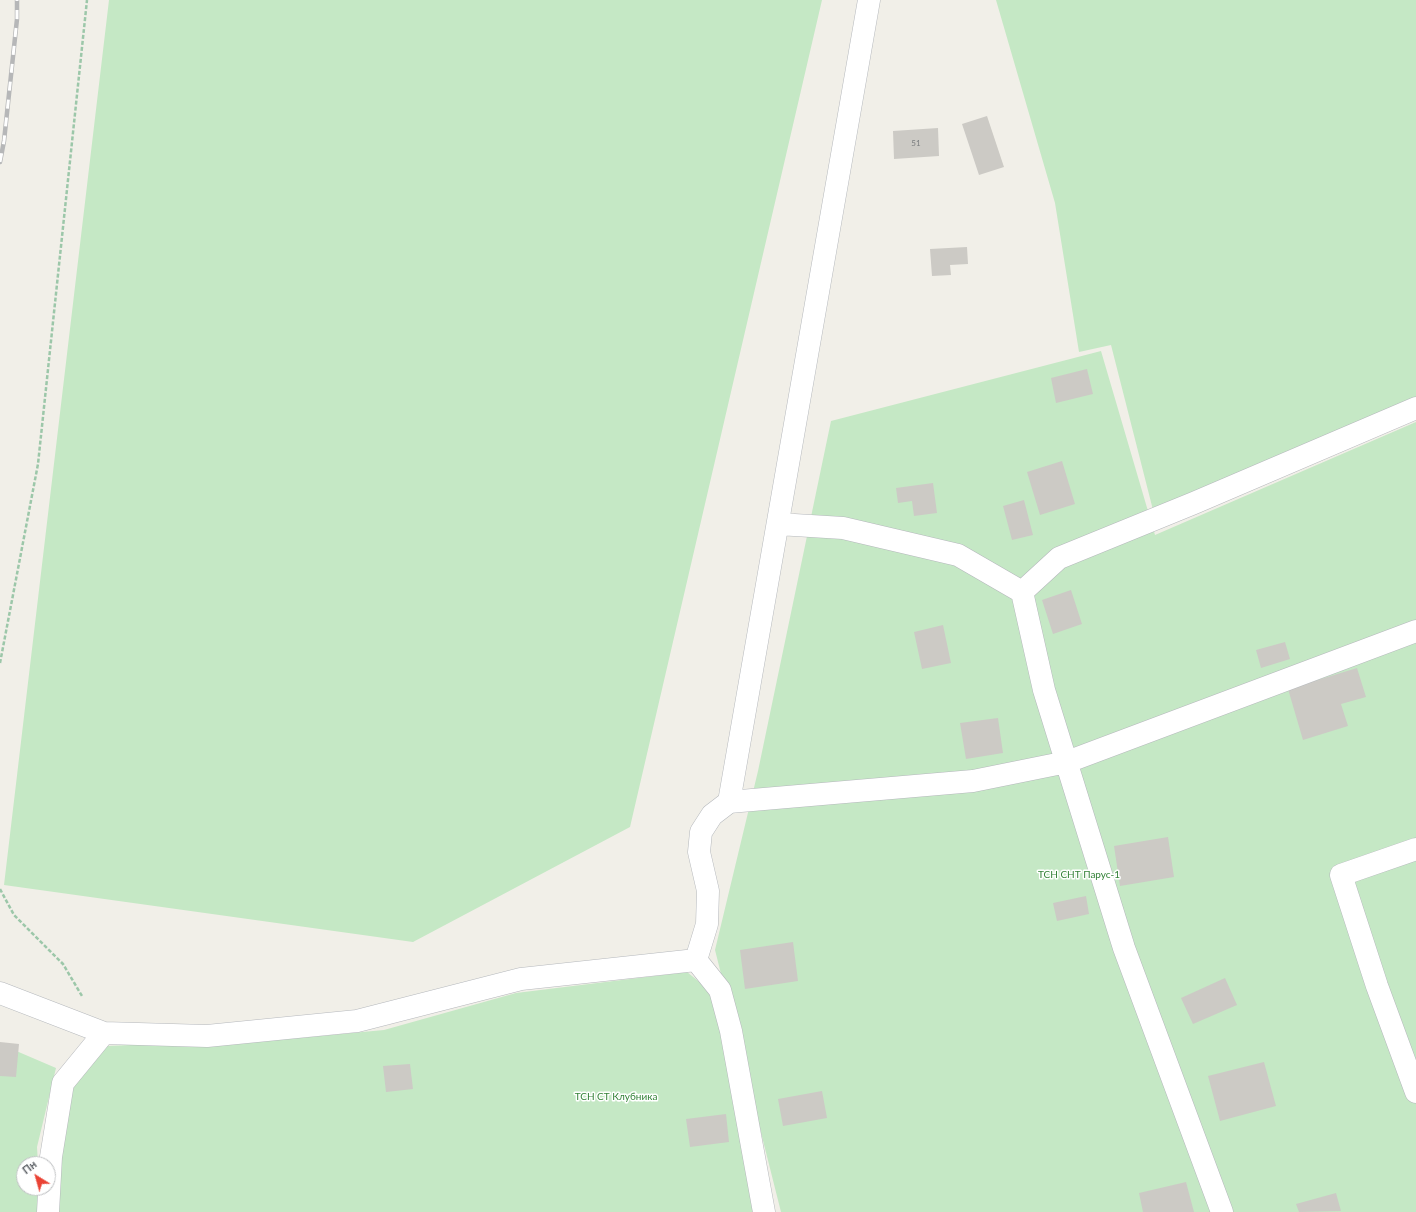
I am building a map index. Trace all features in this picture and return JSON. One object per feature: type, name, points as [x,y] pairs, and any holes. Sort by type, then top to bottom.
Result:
[{"type":"street","points":[[730,802],[869,0]]},
{"type":"street","points":[[1022,592],[1059,558],[1209,497],[1416,408]]},
{"type":"street","points":[[778,524],[843,528],[958,555],[1022,592],[1044,690],[1124,948],[1222,1212]]},
{"type":"street","points":[[696,960],[707,924],[708,891],[699,852],[701,832],[712,815],[730,802],[973,781],[1067,762],[1416,631]]},
{"type":"street","points":[[1416,849],[1341,875],[1377,986],[1416,1092]]},
{"type":"street","points":[[0,993],[104,1033],[207,1036],[357,1021],[521,979],[696,960]]},
{"type":"street","points":[[696,960],[720,990],[731,1030],[764,1212]]},
{"type":"street","points":[[48,1212],[51,1157],[62,1083],[104,1033]]},
{"type":"path","points":[[0,664],[38,464],[87,0]]},
{"type":"path","points":[[0,889],[14,915],[63,964],[104,1033]]},
{"type":"green space","points":[[109,0],[822,0],[630,827],[413,942],[4,885]]},
{"type":"green space","points":[[996,0],[1416,0],[1416,400],[1153,510],[1111,345],[1079,352],[1055,203]]},
{"type":"green space","name":"ТСН СНТ Парус-1","points":[[1101,351],[1155,535],[1416,422],[1416,1212],[781,1212],[715,950],[758,771],[831,421]]},
{"type":"green space","name":"ТСН СТ Клубника","points":[[687,972],[712,992],[758,1212],[58,1212],[60,1150],[71,1086],[107,1046],[298,1038],[384,1030],[516,993]]},
{"type":"green space","points":[[0,1044],[56,1068],[37,1147],[38,1156],[16,1156],[16,1196],[38,1196],[39,1212],[0,1212]]},
{"type":"building","points":[[987,116],[1004,167],[979,175],[962,124]]},
{"type":"building","points":[[938,128],[939,156],[894,159],[893,131]]},
{"type":"building","points":[[967,247],[968,264],[950,265],[951,275],[932,276],[930,249]]},
{"type":"building","points":[[1087,369],[1093,394],[1056,403],[1051,378]]},
{"type":"building","points":[[1062,461],[1075,504],[1040,515],[1027,472]]},
{"type":"building","points":[[933,483],[937,513],[914,516],[912,501],[898,503],[896,488]]},
{"type":"building","points":[[1024,500],[1033,535],[1012,540],[1003,506]]},
{"type":"building","points":[[1071,590],[1082,624],[1053,634],[1042,600]]},
{"type":"building","points":[[943,625],[951,663],[922,669],[914,632]]},
{"type":"building","points":[[1285,642],[1290,659],[1261,668],[1256,650]]},
{"type":"building","points":[[1357,668],[1366,697],[1341,704],[1348,726],[1303,740],[1288,689]]},
{"type":"building","points":[[998,718],[1003,753],[966,759],[960,723]]},
{"type":"building","points":[[1168,837],[1174,877],[1120,886],[1114,846]]},
{"type":"building","points":[[1086,896],[1089,914],[1057,921],[1053,903]]},
{"type":"building","points":[[793,942],[798,981],[745,989],[740,950]]},
{"type":"building","points":[[1225,978],[1237,1005],[1193,1024],[1181,998]]},
{"type":"building","points":[[0,1042],[19,1044],[16,1077],[0,1076]]},
{"type":"building","points":[[1264,1062],[1276,1106],[1220,1121],[1208,1076]]},
{"type":"building","points":[[410,1064],[413,1089],[386,1092],[383,1066]]},
{"type":"building","points":[[822,1091],[827,1118],[783,1126],[778,1099]]},
{"type":"building","points":[[726,1114],[729,1142],[690,1147],[686,1119]]},
{"type":"building","points":[[1186,1182],[1194,1212],[1143,1212],[1139,1193]]},
{"type":"building","points":[[1336,1193],[1341,1211],[1299,1212],[1296,1204]]},
{"type":"railway","points":[[0,162],[4,141],[17,19],[17,0]]}]
